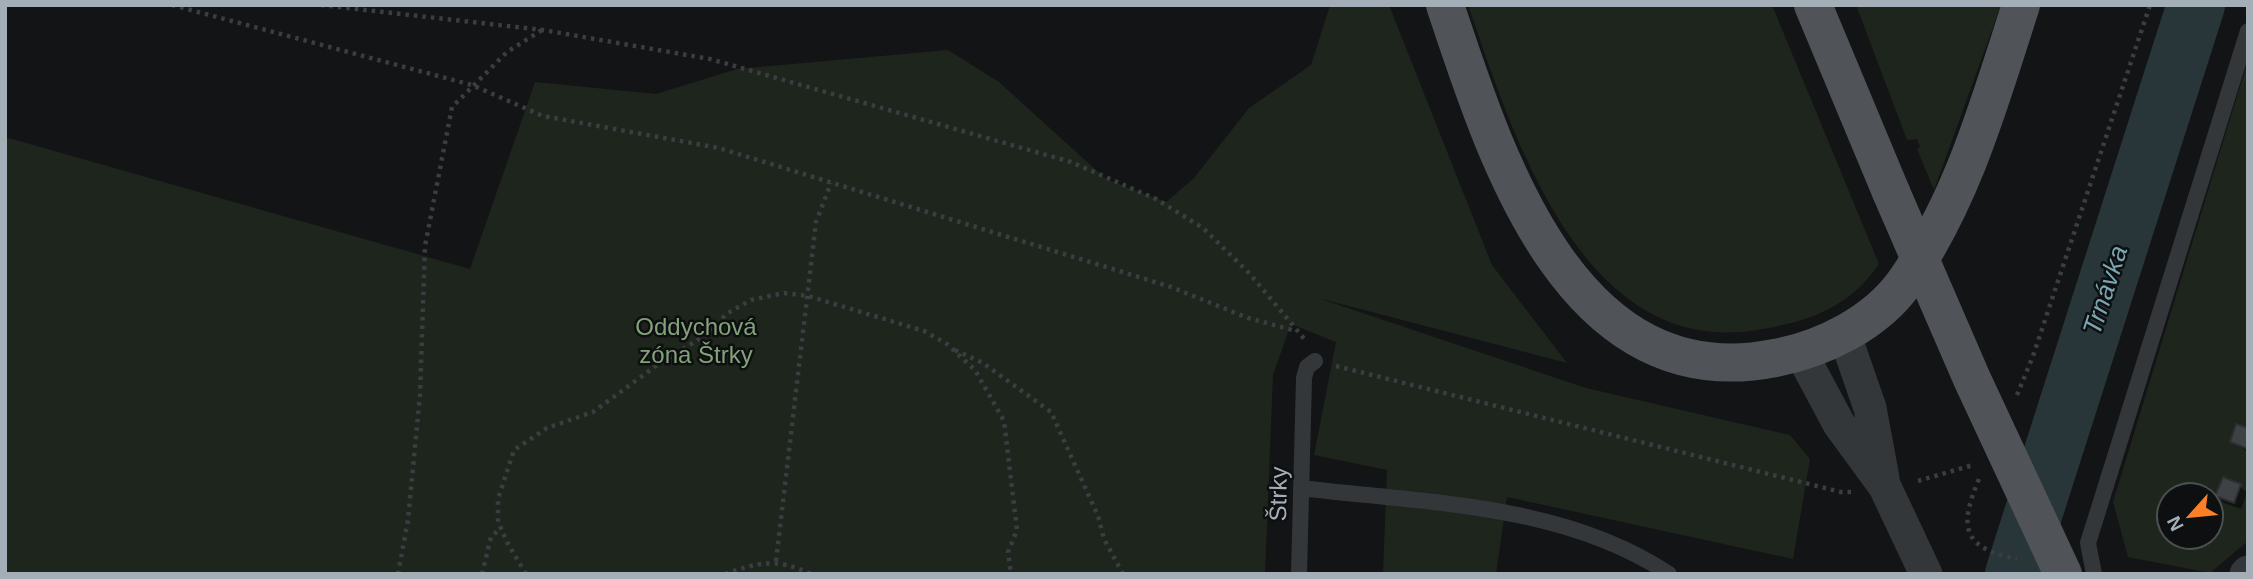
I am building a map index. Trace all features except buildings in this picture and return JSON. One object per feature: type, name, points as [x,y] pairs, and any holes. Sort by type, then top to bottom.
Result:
[{"type":"main road","points":[[1446,5],[1476,98],[1516,191],[1550,253],[1584,296],[1616,325],[1661,348],[1695,358],[1737,362],[1801,353],[1844,333],[1880,309],[1903,284],[1945,216],[1976,143],[2021,5]]},
{"type":"main road","points":[[1813,5],[1972,379],[2063,574]]},
{"type":"street","points":[[1844,333],[1870,408],[1887,487],[1926,574]]},
{"type":"street","points":[[1801,353],[1839,424],[1887,487]]},
{"type":"lane","points":[[2094,574],[2088,543],[2248,31]]},
{"type":"lane","name":"Štrky","points":[[1298,574],[1304,379],[1307,367],[1315,361]]},
{"type":"lane","points":[[1301,488],[1528,516],[1601,541],[1654,564],[1669,574]]},
{"type":"path","points":[[172,5],[472,85],[543,116],[719,148],[1171,287],[1248,318],[1297,331],[1250,274],[1203,228],[1156,200],[1072,162],[710,59],[543,30],[321,5]]},
{"type":"path","points":[[2013,403],[2034,356],[2150,5]]},
{"type":"path","points":[[398,574],[408,520],[419,407],[425,246],[452,107],[507,52],[543,30]]},
{"type":"path","points":[[776,561],[816,222],[831,183]]},
{"type":"path","points":[[526,574],[501,528],[498,499],[514,450],[547,428],[593,412],[660,363],[711,332],[726,314],[751,300],[784,293],[808,296],[924,331],[983,363],[1051,412],[1098,516],[1104,539],[1124,574]]},
{"type":"path","points":[[952,348],[975,370],[1004,421],[1004,443],[1016,497],[1017,530],[1008,552],[1011,574]]},
{"type":"path","points":[[1315,361],[1841,492],[1887,487],[1980,463]]},
{"type":"path","points":[[1983,471],[1968,504],[1967,530],[1975,543],[2002,556]]},
{"type":"path","points":[[482,574],[491,537],[501,528]]},
{"type":"path","points":[[725,574],[748,565],[776,561],[811,574]]},
{"type":"green space","name":"Oddychová zóna Štrky","points":[[1330,5],[1389,5],[1492,265],[1567,363],[1318,298],[1586,388],[1790,435],[1810,459],[1793,559],[1507,497],[1496,574],[1383,574],[1387,470],[1314,455],[1336,342],[1291,324],[1273,375],[1265,574],[5,574],[5,137],[470,269],[535,82],[656,94],[737,69],[948,50],[999,82],[1106,179],[1166,202],[1194,178],[1249,108],[1311,65]]},
{"type":"green space","points":[[1468,5],[1772,5],[1879,264],[1855,291],[1828,309],[1798,321],[1763,329],[1700,330],[1647,311],[1602,276],[1565,229],[1534,174],[1508,115]]},
{"type":"green space","points":[[1856,5],[2001,5],[1934,190],[1917,149],[1920,147],[1917,139],[1907,140]]},
{"type":"green space","points":[[2248,60],[2248,541],[2210,573],[2128,557],[2113,502]]},
{"type":"waterway","name":"Trnávka","points":[[2014,574],[2196,5]]}]
